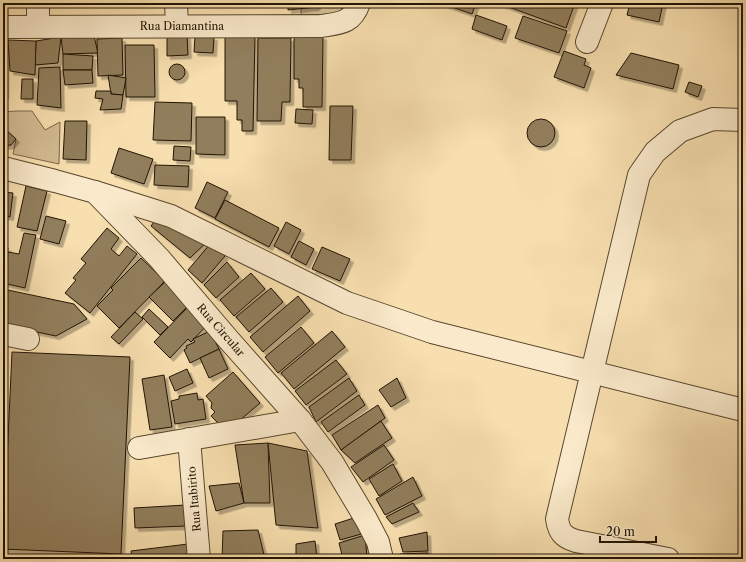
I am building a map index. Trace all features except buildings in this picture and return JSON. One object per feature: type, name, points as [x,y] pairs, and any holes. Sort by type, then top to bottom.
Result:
[{"type":"street","points":[[38,3],[38,26]]},
{"type":"street","points":[[176,3],[176,26]]},
{"type":"street","points":[[587,42],[602,3]]},
{"type":"street","name":"Rua Diamantina","points":[[3,27],[321,26],[341,23],[349,19],[358,7]]},
{"type":"street","points":[[668,559],[567,538],[558,528],[557,519],[639,175],[655,152],[680,131],[713,119],[743,120]]},
{"type":"street","points":[[3,168],[95,192],[171,216],[347,303],[432,332],[743,410]]},
{"type":"street","name":"Rua Circular","points":[[95,192],[159,258],[300,420],[332,462],[366,519],[378,542],[382,559]]},
{"type":"street","points":[[3,334],[28,339]]},
{"type":"street","points":[[139,448],[300,420]]},
{"type":"street","name":"Rua Itabirito","points":[[189,439],[199,559]]},
{"type":"shaded area","points":[[319,3],[343,3],[340,15],[301,20],[301,8]]},
{"type":"shaded area","points":[[32,111],[45,130],[60,122],[59,164],[13,154],[16,139],[3,128],[3,112]]}]
